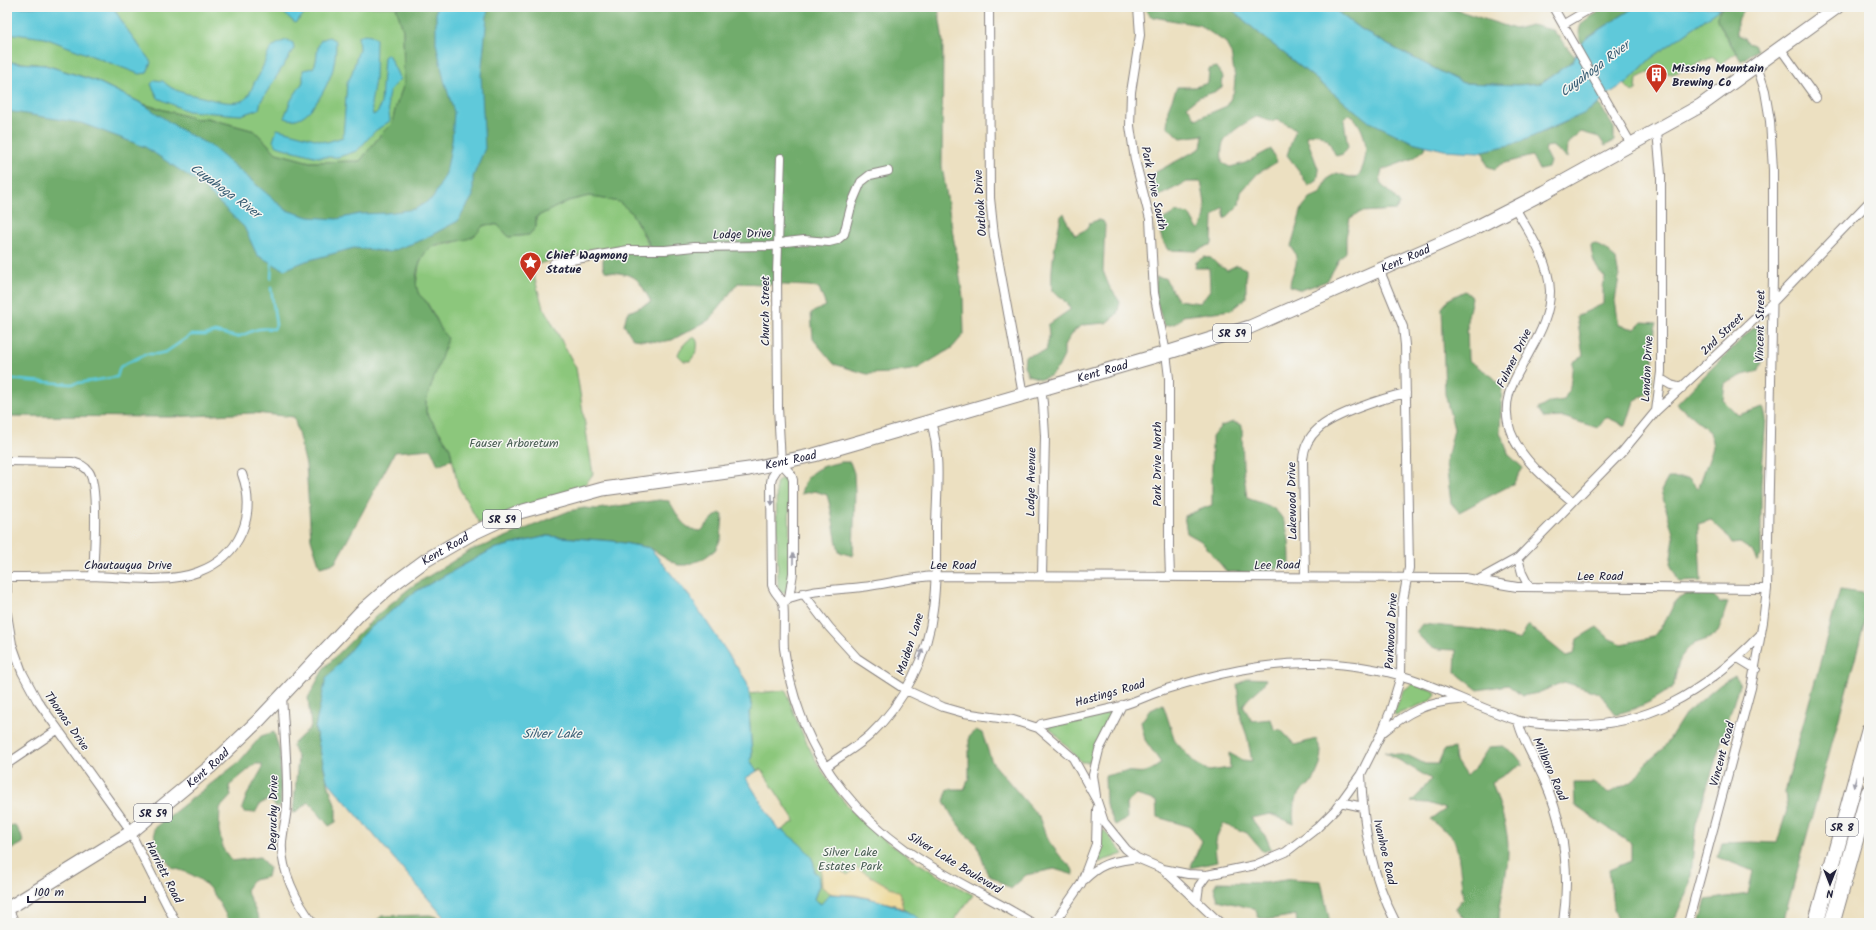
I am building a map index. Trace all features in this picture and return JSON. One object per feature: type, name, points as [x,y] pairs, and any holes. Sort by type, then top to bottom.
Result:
[{"type":"highway","name":"SR 8","points":[[1816,923],[1869,731]]},
{"type":"highway","name":"SR 8","points":[[1832,923],[1869,792]]},
{"type":"main road","name":"SR 59","points":[[1657,131],[1700,106],[1837,7]]},
{"type":"main road","name":"Kent Road","points":[[8,909],[130,833],[210,766],[260,720],[360,613],[392,585],[426,560],[475,532],[516,513],[602,489],[781,463],[931,422],[1250,327],[1516,208],[1657,131]]},
{"type":"street","name":"Outlook Drive","points":[[988,7],[990,181],[992,215],[1023,395]]},
{"type":"street","name":"Park Drive South","points":[[1138,7],[1140,27],[1131,92],[1130,126],[1135,160],[1150,219],[1154,293],[1166,353]]},
{"type":"street","points":[[1553,7],[1631,144]]},
{"type":"street","points":[[1564,24],[1593,7]]},
{"type":"street","points":[[1780,48],[1816,98]]},
{"type":"street","name":"Vincent Street","points":[[1757,66],[1765,91],[1772,140],[1773,302],[1769,561],[1767,589]]},
{"type":"street","name":"Landon Drive","points":[[1480,579],[1518,558],[1623,451],[1656,411],[1661,379],[1661,174],[1657,131]]},
{"type":"street","name":"Church Street","points":[[781,158],[777,274],[777,332],[781,463]]},
{"type":"street","name":"Lodge Drive","points":[[554,263],[628,250],[771,246],[791,241],[829,242],[837,240],[844,234],[852,203],[861,182],[870,175],[888,171]]},
{"type":"street","name":"2nd Street","points":[[1656,411],[1773,302],[1869,202]]},
{"type":"street","name":"Fulmer Drive","points":[[1516,208],[1544,262],[1549,280],[1550,292],[1545,322],[1513,383],[1509,395],[1507,407],[1508,425],[1518,449],[1556,488],[1573,502]]},
{"type":"street","name":"Parkwood Drive","points":[[1163,869],[1188,874],[1207,875],[1255,865],[1286,852],[1317,828],[1340,802],[1361,774],[1382,732],[1390,712],[1401,676],[1402,605],[1409,568],[1405,345],[1403,327],[1380,270]]},
{"type":"street","name":"Park Drive North","points":[[1166,353],[1168,378],[1170,576]]},
{"type":"street","points":[[1661,379],[1671,385],[1682,388]]},
{"type":"street","name":"Lodge Avenue","points":[[1041,389],[1045,436],[1042,576]]},
{"type":"street","name":"Lakewood Drive","points":[[1304,577],[1303,459],[1305,447],[1312,435],[1327,422],[1380,399],[1406,392]]},
{"type":"street","name":"Maiden Lane","points":[[826,767],[870,735],[885,719],[906,690],[930,629],[936,576],[937,470],[936,445],[931,422]]},
{"type":"street","points":[[7,461],[73,462],[83,466],[89,472],[94,492],[93,576]]},
{"type":"street","points":[[781,463],[772,477],[771,482],[772,585],[776,594],[786,601]]},
{"type":"street","name":"Silver Lake Boulevard","points":[[781,463],[791,474],[793,480],[793,573],[786,601],[784,647],[794,695],[807,731],[826,767],[864,814],[906,850],[1032,923]]},
{"type":"street","name":"Chautauqua Drive","points":[[7,577],[93,576],[170,578],[197,573],[211,566],[225,556],[236,541],[246,523],[249,506],[247,489],[242,474]]},
{"type":"street","points":[[1518,558],[1522,573],[1529,587]]},
{"type":"street","name":"Lee Road","points":[[786,601],[803,593],[817,590],[862,587],[936,576],[1170,576],[1480,579],[1497,584],[1529,587],[1767,589]]},
{"type":"street","points":[[7,577],[7,592]]},
{"type":"street","name":"Vincent Road","points":[[1688,923],[1756,669],[1767,589]]},
{"type":"street","points":[[803,593],[829,627],[857,658],[906,690],[943,707],[964,713],[1013,720],[1038,728],[1073,758],[1097,801],[1096,844],[1081,884]]},
{"type":"street","name":"Thomas Drive","points":[[7,614],[12,644],[22,672],[37,700],[57,730],[112,803],[130,833]]},
{"type":"street","name":"Hastings Road","points":[[1038,728],[1041,724],[1122,705],[1197,680],[1239,669],[1270,665],[1336,664],[1373,669],[1401,676],[1518,721],[1578,726],[1608,724],[1650,713],[1687,696],[1712,680],[1738,658],[1761,634]]},
{"type":"street","points":[[1738,658],[1756,669]]},
{"type":"street","name":"Degruchy Drive","points":[[282,696],[287,803],[282,843],[287,872],[295,896],[302,910],[314,923]]},
{"type":"street","name":"Hastings Road","points":[[1382,732],[1406,714],[1426,705],[1442,701],[1464,699]]},
{"type":"street","points":[[1122,705],[1099,750],[1093,775],[1097,801],[1104,822],[1118,840],[1137,858],[1163,869],[1220,923]]},
{"type":"street","name":"Millboro Road","points":[[1518,721],[1523,737],[1548,789],[1560,825],[1565,855],[1566,880],[1563,923]]},
{"type":"street","points":[[7,764],[57,730]]},
{"type":"street","name":"Ivanhoe Road","points":[[1361,774],[1363,807],[1374,871],[1386,905],[1396,923]]},
{"type":"street","name":"Ivanhoe Road","points":[[1340,802],[1363,807]]},
{"type":"street","name":"Harriett Road","points":[[130,833],[176,923]]},
{"type":"street","points":[[1054,923],[1081,884],[1096,869],[1111,862],[1137,858]]},
{"type":"street","points":[[1197,901],[1199,886],[1207,875]]},
{"type":"street","points":[[8,909],[15,923]]},
{"type":"green space","points":[[7,7],[396,7],[403,30],[404,84],[392,123],[382,133],[360,161],[310,162],[276,153],[255,131],[207,118],[196,119],[143,104],[96,81],[45,65],[7,62]]},
{"type":"green space","points":[[396,7],[938,7],[943,42],[942,166],[963,297],[964,334],[952,348],[917,369],[891,373],[867,374],[834,364],[813,339],[811,313],[826,306],[819,288],[809,286],[738,283],[709,320],[672,340],[660,342],[633,339],[624,325],[627,313],[651,302],[642,286],[634,278],[629,275],[605,271],[603,259],[607,255],[650,250],[648,241],[631,212],[619,202],[589,196],[568,201],[536,217],[536,227],[529,235],[509,237],[498,225],[491,224],[483,226],[474,236],[470,238],[436,245],[427,250],[420,262],[416,282],[419,294],[425,300],[442,331],[448,338],[426,401],[426,412],[450,448],[452,459],[438,465],[431,449],[395,452],[335,563],[320,567],[311,539],[306,465],[294,417],[254,413],[171,417],[7,416],[7,62],[45,65],[96,81],[143,104],[196,119],[207,118],[255,131],[276,153],[310,162],[360,161],[382,133],[392,123],[404,84],[403,30]]},
{"type":"green space","points":[[1144,7],[1229,7],[1322,84],[1412,142],[1426,145],[1425,149],[1414,158],[1382,170],[1380,180],[1381,184],[1400,204],[1396,210],[1361,212],[1350,218],[1346,237],[1346,252],[1339,260],[1327,281],[1301,290],[1290,286],[1296,262],[1291,246],[1302,208],[1310,198],[1321,193],[1328,178],[1337,173],[1357,178],[1361,170],[1366,153],[1366,144],[1361,128],[1350,114],[1344,120],[1348,147],[1343,154],[1336,156],[1328,140],[1317,133],[1306,136],[1319,171],[1317,181],[1308,186],[1300,172],[1287,155],[1296,129],[1278,120],[1269,121],[1258,116],[1237,128],[1227,137],[1224,142],[1222,147],[1222,163],[1230,167],[1245,163],[1271,149],[1277,162],[1258,173],[1241,192],[1239,205],[1225,219],[1223,207],[1213,217],[1212,244],[1196,251],[1168,250],[1161,235],[1160,228],[1162,220],[1176,212],[1189,214],[1197,228],[1200,229],[1205,212],[1201,182],[1187,182],[1155,198],[1150,188],[1156,172],[1201,148],[1203,135],[1181,138],[1167,127],[1168,109],[1177,87],[1195,87],[1208,83],[1209,69],[1217,67],[1223,77],[1222,87],[1214,92],[1199,97],[1187,106],[1196,119],[1227,106],[1234,91],[1235,78],[1231,53],[1225,42],[1199,25],[1153,17],[1148,14]]},
{"type":"green space","points":[[1331,7],[1447,7],[1515,29],[1531,25],[1553,30],[1575,57],[1573,61],[1541,83],[1518,85],[1463,83],[1388,45],[1356,26]]},
{"type":"green space","points":[[1605,7],[1635,7],[1587,38],[1581,44],[1579,29],[1581,25],[1584,21]]},
{"type":"green space","points":[[1722,7],[1746,7],[1737,21],[1737,34],[1745,38],[1748,43],[1754,45],[1757,50],[1741,61],[1720,25],[1717,16]]},
{"type":"green space","points":[[1719,9],[1718,15],[1721,26],[1736,53],[1719,65],[1713,57],[1673,74],[1651,71],[1637,78],[1636,90],[1632,92],[1625,85],[1650,59]]},
{"type":"green space","points":[[1599,104],[1614,128],[1614,141],[1605,146],[1599,137],[1581,132],[1568,143],[1567,158],[1552,146],[1546,147],[1545,152],[1550,162],[1548,168],[1539,170],[1532,156],[1501,164],[1495,169],[1487,166],[1483,151],[1513,143],[1543,132]]},
{"type":"green space","name":"Fauser Arboretum","points":[[589,196],[619,202],[631,212],[649,245],[563,257],[531,266],[542,304],[576,368],[593,474],[584,486],[479,523],[458,486],[450,448],[426,412],[426,401],[440,357],[446,347],[437,320],[426,301],[419,295],[416,286],[419,264],[424,254],[431,247],[452,243],[477,233],[482,226],[489,224],[498,225],[509,237],[529,235],[536,227],[536,217],[568,201]]},
{"type":"green space","points":[[1064,213],[1068,224],[1075,235],[1087,229],[1089,223],[1098,220],[1103,221],[1105,225],[1103,271],[1109,286],[1120,302],[1117,314],[1106,323],[1083,325],[1075,330],[1064,346],[1064,356],[1058,368],[1050,376],[1041,379],[1028,375],[1024,366],[1025,356],[1046,351],[1049,337],[1048,325],[1071,309],[1061,297],[1052,291],[1054,253],[1061,216]]},
{"type":"green space","points":[[1596,244],[1607,250],[1616,260],[1619,277],[1615,301],[1619,325],[1635,329],[1642,322],[1657,323],[1655,328],[1651,391],[1634,401],[1626,426],[1606,417],[1598,428],[1563,417],[1544,418],[1538,409],[1550,402],[1564,400],[1570,387],[1573,362],[1583,356],[1577,316],[1603,304],[1603,287],[1605,277],[1596,267],[1591,250],[1591,245]]},
{"type":"green space","points":[[1204,257],[1211,258],[1218,265],[1227,270],[1237,265],[1246,269],[1246,298],[1231,310],[1183,316],[1175,324],[1164,326],[1155,296],[1156,277],[1165,278],[1178,300],[1200,303],[1210,290],[1209,268],[1195,268],[1196,262]]},
{"type":"green space","points":[[1465,291],[1472,297],[1467,321],[1468,360],[1493,377],[1502,387],[1500,432],[1509,455],[1523,468],[1513,484],[1459,512],[1451,503],[1446,463],[1454,429],[1445,394],[1442,308],[1449,299]]},
{"type":"green space","points":[[1764,327],[1763,359],[1759,371],[1743,375],[1725,384],[1723,400],[1738,415],[1763,407],[1766,418],[1761,483],[1761,556],[1757,561],[1752,551],[1740,543],[1732,544],[1725,533],[1711,520],[1698,524],[1701,581],[1679,582],[1670,564],[1674,537],[1661,491],[1668,478],[1689,478],[1698,489],[1713,447],[1710,432],[1677,404],[1753,328]]},
{"type":"green space","points":[[693,337],[697,342],[694,356],[690,361],[684,361],[678,355],[688,340]]},
{"type":"green space","points":[[1233,422],[1242,425],[1243,466],[1247,498],[1271,507],[1282,518],[1288,533],[1290,565],[1266,572],[1227,572],[1201,541],[1187,533],[1184,516],[1212,505],[1212,437],[1221,426]]},
{"type":"green space","points":[[841,462],[850,462],[854,473],[855,492],[853,556],[839,552],[827,495],[815,491],[801,494],[806,480],[815,471]]},
{"type":"green space","points":[[782,478],[788,480],[789,482],[790,588],[785,593],[780,592],[778,587],[776,484]]},
{"type":"green space","points":[[659,500],[669,501],[681,521],[689,528],[694,530],[701,531],[713,518],[720,513],[723,515],[721,539],[715,550],[703,559],[686,565],[678,565],[650,548],[613,541],[547,536],[493,549],[415,592],[364,633],[315,728],[327,780],[336,808],[336,822],[329,826],[309,802],[293,814],[298,759],[292,745],[311,727],[308,698],[324,668],[377,615],[411,587],[471,550],[569,511],[584,508],[597,509]]},
{"type":"green space","points":[[1840,590],[1869,594],[1869,607],[1783,923],[1699,923],[1706,900],[1748,894],[1753,871],[1718,857],[1722,843],[1777,843],[1787,810],[1785,792]]},
{"type":"green space","points":[[1687,594],[1714,596],[1720,602],[1728,603],[1718,632],[1710,638],[1696,643],[1686,651],[1677,667],[1674,686],[1660,696],[1646,703],[1616,714],[1599,693],[1564,682],[1538,693],[1522,696],[1508,685],[1478,690],[1455,672],[1456,650],[1438,649],[1433,647],[1425,642],[1416,632],[1422,624],[1483,630],[1520,640],[1528,625],[1566,656],[1574,654],[1577,639],[1597,627],[1610,639],[1622,644],[1653,637],[1666,620],[1676,600]]},
{"type":"green space","points":[[1735,676],[1740,682],[1696,823],[1690,884],[1673,923],[1619,923],[1613,907],[1609,870],[1631,861],[1631,843],[1575,806],[1574,783],[1593,783],[1609,793],[1633,781],[1646,763],[1663,749],[1685,714],[1721,684]]},
{"type":"green space","points":[[1248,678],[1266,679],[1264,684],[1246,701],[1243,706],[1252,721],[1271,719],[1274,729],[1281,730],[1295,745],[1316,739],[1321,750],[1320,765],[1313,782],[1303,789],[1295,800],[1293,814],[1294,824],[1270,814],[1251,818],[1266,837],[1271,849],[1263,852],[1247,833],[1224,824],[1219,832],[1216,842],[1217,862],[1190,868],[1202,841],[1191,827],[1157,817],[1156,801],[1136,795],[1126,804],[1127,819],[1115,825],[1106,804],[1105,776],[1121,772],[1145,772],[1155,768],[1161,763],[1145,740],[1141,722],[1149,711],[1163,704],[1175,741],[1195,763],[1209,771],[1230,768],[1229,753],[1242,760],[1252,761],[1247,736],[1241,719],[1237,685]]},
{"type":"green space","points":[[1412,684],[1434,691],[1436,695],[1432,700],[1395,715],[1394,712],[1403,691]]},
{"type":"green space","name":"Silver Lake Estates Park","points":[[786,690],[799,726],[817,763],[840,797],[853,812],[878,835],[904,854],[973,895],[952,923],[925,923],[903,909],[821,904],[814,899],[819,885],[818,875],[814,871],[807,852],[782,830],[795,821],[761,769],[757,771],[750,760],[752,756],[749,712],[752,710],[749,694]]},
{"type":"green space","points":[[1111,712],[1114,715],[1090,762],[1081,762],[1049,727],[1049,725]]},
{"type":"green space","points":[[976,730],[982,733],[992,762],[1039,817],[1047,839],[1060,856],[1072,868],[1074,875],[1054,869],[1026,875],[1011,889],[987,873],[977,844],[966,835],[952,816],[944,801],[948,789],[965,789],[969,777],[969,736]]},
{"type":"green space","points":[[274,732],[280,753],[281,806],[276,807],[270,799],[260,804],[255,813],[244,812],[242,808],[247,795],[262,769],[262,764],[255,764],[229,786],[231,796],[220,808],[219,830],[223,849],[232,861],[260,857],[269,868],[267,877],[253,880],[246,890],[261,923],[231,923],[213,893],[203,882],[186,872],[172,868],[155,843],[154,828],[239,762],[261,736]]},
{"type":"green space","points":[[1503,746],[1515,754],[1523,764],[1492,782],[1503,817],[1508,843],[1508,861],[1500,905],[1499,923],[1468,923],[1455,908],[1463,898],[1455,842],[1450,835],[1431,819],[1446,809],[1428,803],[1411,802],[1431,779],[1385,752],[1409,756],[1425,764],[1438,764],[1444,750],[1454,748],[1456,761],[1466,776],[1477,765],[1489,747]]},
{"type":"green space","points":[[15,825],[21,834],[23,843],[7,852],[7,826]]},
{"type":"green space","points":[[1104,830],[1123,854],[1099,862],[1097,859],[1101,832]]},
{"type":"green space","points":[[1292,879],[1321,881],[1330,923],[1297,923],[1296,915],[1273,919],[1259,918],[1255,909],[1218,900],[1214,887],[1217,882],[1265,883]]},
{"type":"green space","points":[[430,915],[446,920],[449,923],[373,923],[382,916]]},
{"type":"sand","points":[[826,862],[848,875],[855,867],[900,893],[903,909],[895,905],[856,895],[832,894],[822,887],[821,870]]},
{"type":"water","points":[[7,7],[113,7],[126,28],[151,62],[147,73],[139,74],[45,38],[7,33]]},
{"type":"water","points":[[277,7],[312,7],[295,23]]},
{"type":"water","name":"Cuyahoga River","points":[[436,7],[488,7],[481,76],[485,148],[473,177],[473,196],[458,221],[422,240],[389,252],[354,248],[306,261],[284,270],[257,255],[244,227],[199,183],[145,147],[81,123],[7,111],[7,62],[45,65],[96,81],[143,104],[181,130],[211,146],[286,210],[309,217],[337,219],[359,214],[386,213],[415,209],[433,198],[446,173],[452,141],[454,112],[444,80],[436,43]]},
{"type":"water","name":"Cuyahoga River","points":[[1229,7],[1331,7],[1356,26],[1388,45],[1463,83],[1518,85],[1541,83],[1573,61],[1581,44],[1587,38],[1635,7],[1722,7],[1650,59],[1625,85],[1624,84],[1610,93],[1599,104],[1583,114],[1518,143],[1479,152],[1444,150],[1412,142],[1368,121],[1260,34]]},
{"type":"water","points":[[365,34],[371,35],[376,39],[375,80],[371,104],[373,115],[378,112],[381,103],[384,57],[388,54],[400,79],[391,90],[388,98],[390,121],[375,131],[357,151],[338,157],[318,157],[277,146],[273,141],[277,129],[327,142],[343,137],[347,82],[351,76],[359,49],[358,36]]},
{"type":"water","points":[[329,37],[336,41],[333,69],[327,85],[316,103],[302,117],[293,119],[285,118],[291,100],[303,82],[303,70],[313,68],[316,61],[319,43],[321,40]]},
{"type":"water","points":[[288,40],[293,43],[294,49],[261,101],[259,109],[241,115],[187,111],[158,98],[151,84],[155,80],[163,81],[171,88],[186,94],[222,102],[242,101],[250,94],[272,48],[281,42]]},
{"type":"water","name":"Silver Lake","points":[[547,536],[613,541],[650,548],[690,597],[747,682],[752,710],[749,712],[752,756],[750,760],[757,771],[746,778],[779,831],[782,830],[798,842],[809,853],[814,865],[814,872],[818,874],[819,885],[814,899],[821,904],[830,894],[868,898],[903,909],[925,923],[449,923],[327,780],[315,728],[326,679],[364,633],[415,592],[493,549]]},
{"type":"waterway","points":[[271,279],[272,260]]},
{"type":"waterway","points":[[7,379],[71,384],[117,377],[120,367],[125,364],[146,354],[166,352],[191,335],[205,335],[215,332],[237,337],[258,329],[274,329],[276,325],[271,288]]},
{"type":"place","name":"Missing Mountain Brewing Co","points":[[1656,94]]},
{"type":"place","name":"Chief Wagmong Statue","points":[[531,282]]}]
